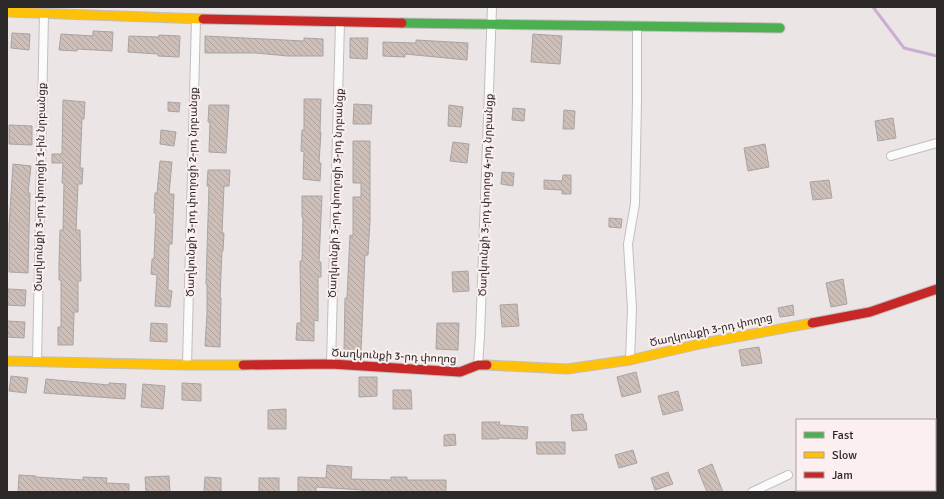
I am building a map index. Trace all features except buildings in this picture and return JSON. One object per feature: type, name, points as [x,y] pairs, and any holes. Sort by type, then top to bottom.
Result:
[{"type":"street","name":"Ծաղկունքի 3-րդ փողոց 4-րդ նրբանցք","points":[[478,365],[492,7]]},
{"type":"street","points":[[7,12],[196,19],[340,22],[780,28]]},
{"type":"street","name":"Ծաղկունքի 3-րդ փողոցի 1-ին նրբանցք","points":[[37,362],[44,13]]},
{"type":"street","name":"Ծաղկունքի 3-րդ փողոցի 2-րդ նրբանցք","points":[[187,365],[196,19]]},
{"type":"street","name":"Ծաղկունքի 3-րդ փողոցի 3-րդ նրբանցք","points":[[331,364],[340,22]]},
{"type":"street","points":[[630,360],[632,308],[628,244],[635,204],[637,26]]},
{"type":"street","points":[[891,156],[937,143]]},
{"type":"street","name":"Ծաղկունքի 3-րդ փողոց","points":[[7,361],[187,365],[331,364],[460,372],[478,365],[566,369],[630,360],[711,341],[870,312],[937,289]]},
{"type":"street","points":[[752,492],[788,475]]},
{"type":"waterway","points":[[873,7],[904,48],[937,56]]},
{"type":"traffic: fast","points":[[402,23],[780,28]]},
{"type":"traffic: slow","points":[[7,12],[203,19]]},
{"type":"traffic: slow","points":[[487,365],[567,369],[630,360],[704,343],[812,323]]},
{"type":"traffic: slow","points":[[7,361],[243,365]]},
{"type":"traffic: jam","points":[[203,19],[402,23]]},
{"type":"traffic: jam","points":[[812,323],[870,312],[937,289]]},
{"type":"traffic: jam","points":[[243,365],[331,364],[460,372],[478,365],[487,365]]}]
